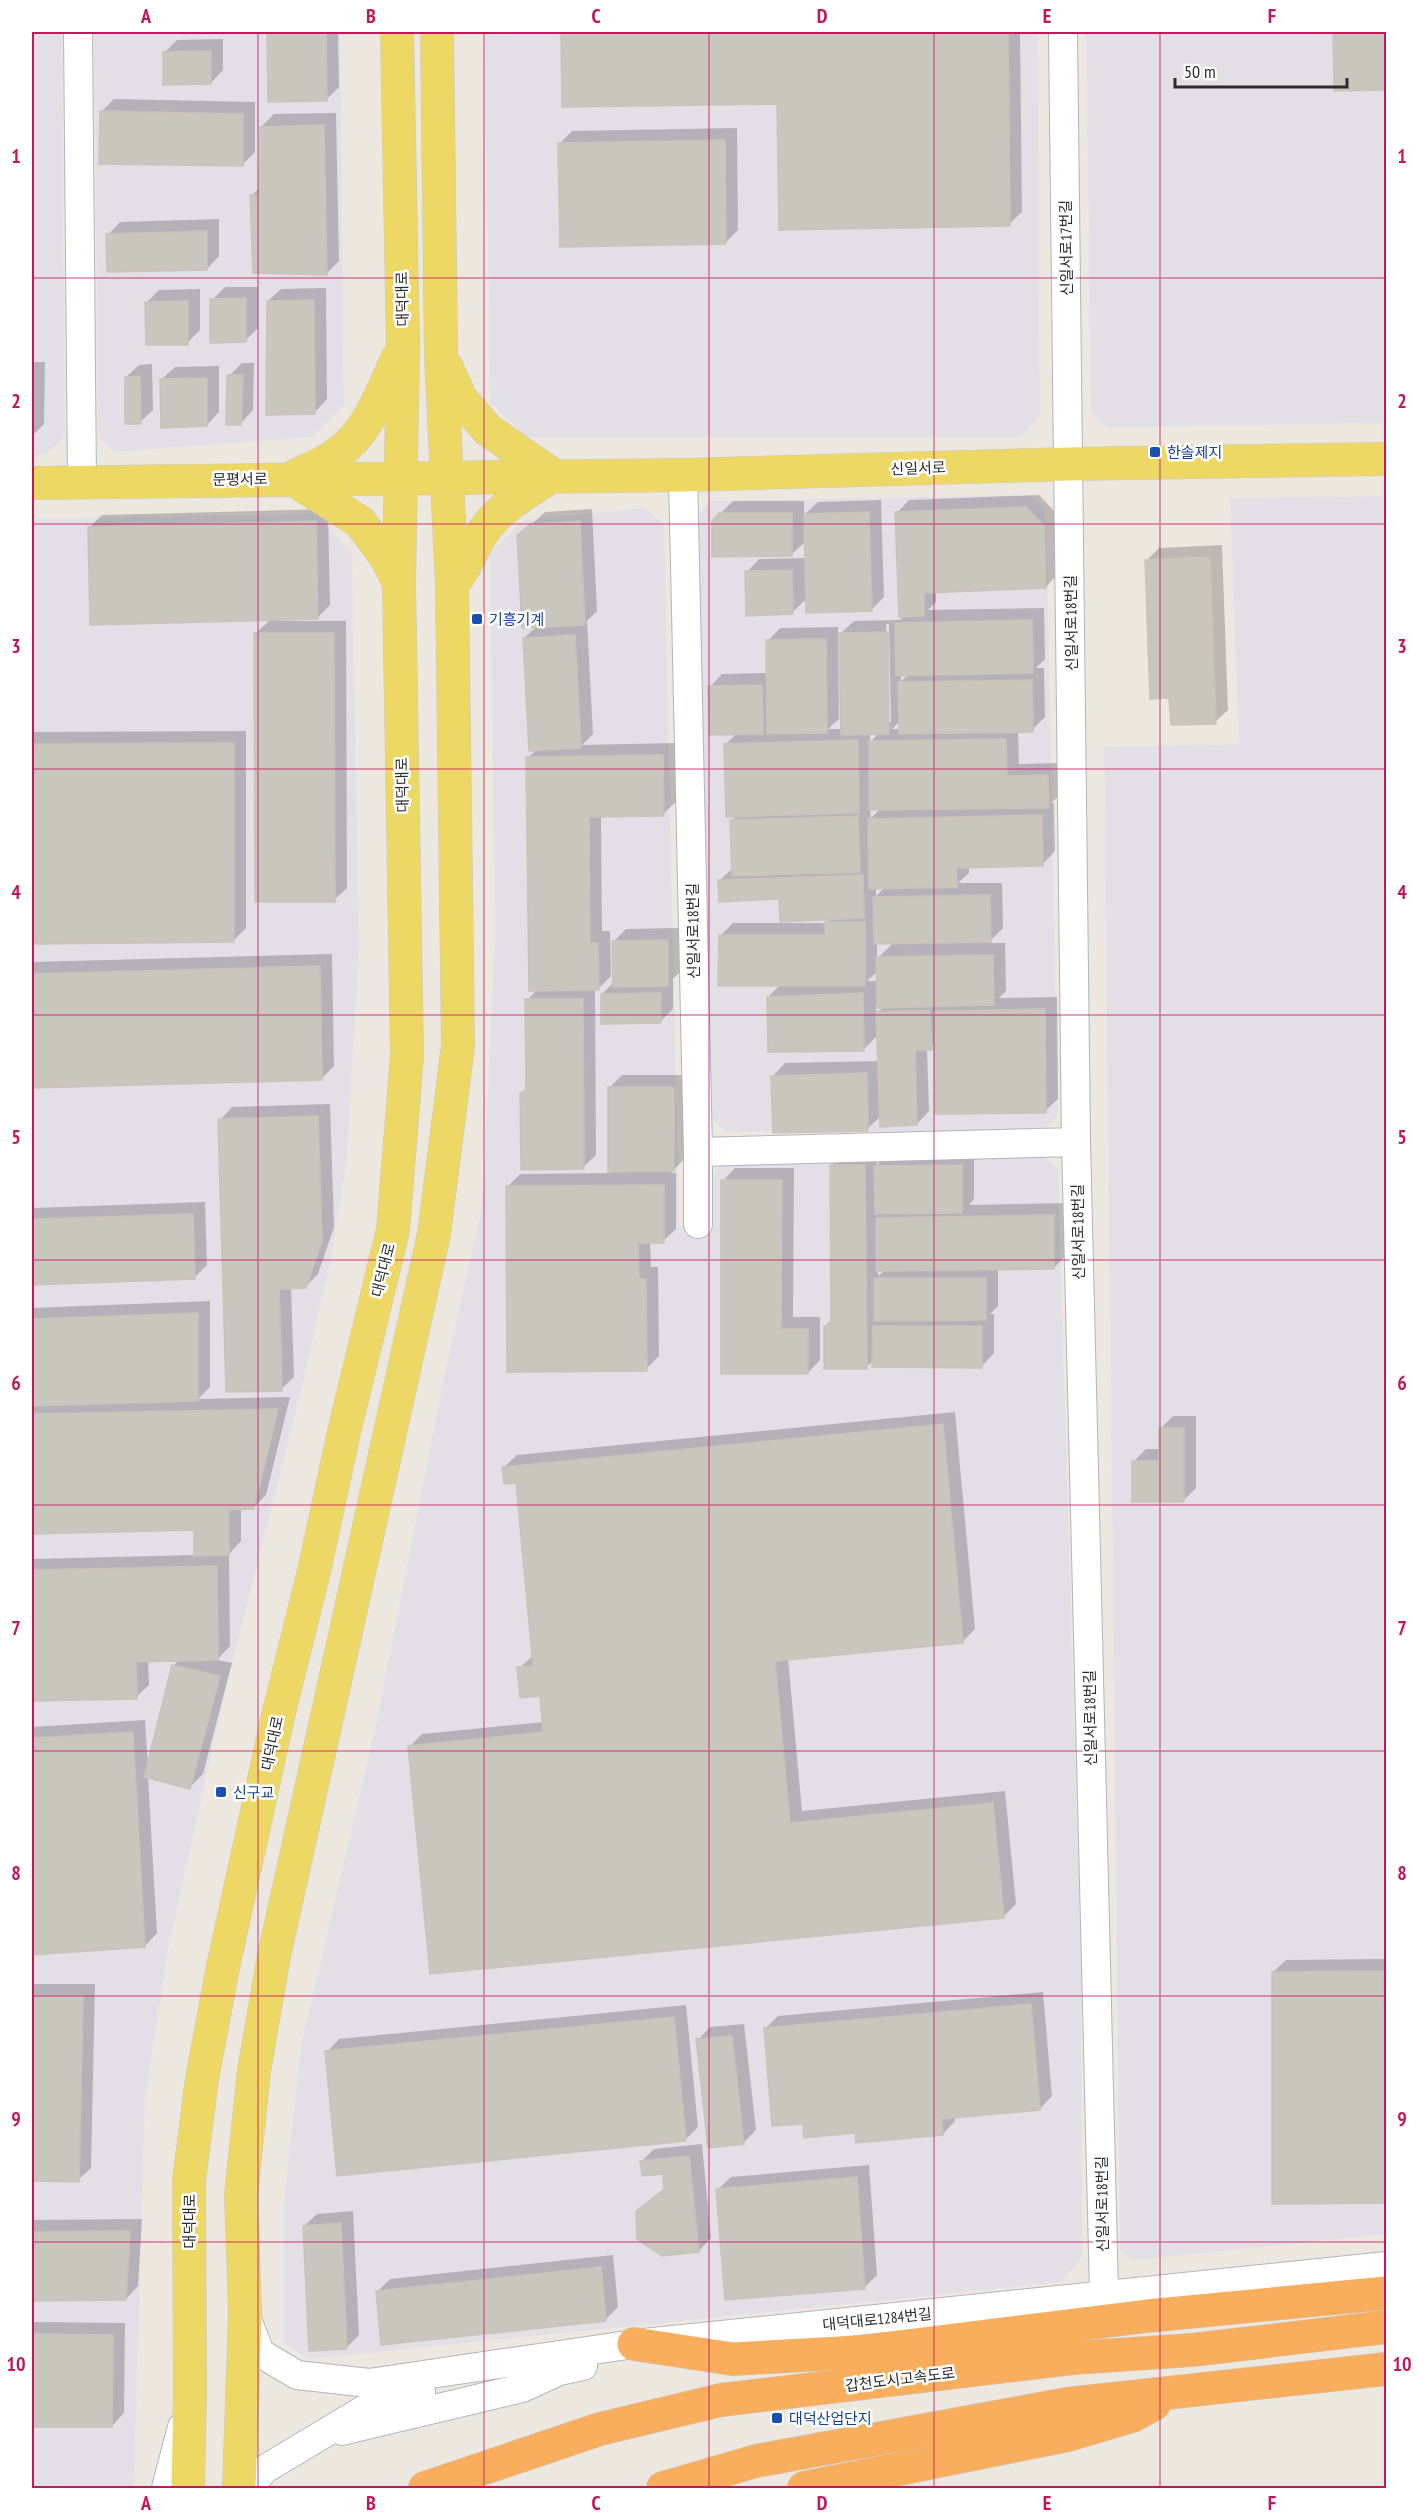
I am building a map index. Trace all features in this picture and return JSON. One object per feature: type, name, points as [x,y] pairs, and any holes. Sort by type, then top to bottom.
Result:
[{"type":"highway","points":[[634,2344],[733,2359],[859,2352],[1147,2316],[1386,2293]]},
{"type":"highway","name":"갑천도시고속도로","points":[[425,2488],[600,2429],[721,2400],[1073,2358],[1192,2350],[1386,2327]]},
{"type":"highway","points":[[663,2488],[756,2461],[1067,2404],[1386,2368]]},
{"type":"highway","points":[[804,2488],[1068,2435],[1132,2416],[1180,2391]]},
{"type":"main road","name":"대덕대로","points":[[188,2488],[189,2181],[202,2079],[223,1967],[279,1712],[393,1230],[407,1056],[399,583],[403,346],[397,32]]},
{"type":"main road","points":[[239,2488],[245,2313],[241,2195],[254,2071],[274,1956],[434,1234],[458,1046],[452,585],[449,478],[441,354],[437,32]]},
{"type":"main road","points":[[291,478],[338,454],[361,430],[403,346]]},
{"type":"main road","points":[[441,354],[461,399],[488,430],[553,475],[512,503],[489,524],[461,575],[452,585]]},
{"type":"main road","name":"신일서로","points":[[449,478],[1386,459]]},
{"type":"main road","name":"문평서로","points":[[32,483],[291,478],[449,478]]},
{"type":"main road","points":[[291,478],[360,522],[386,557],[399,583]]},
{"type":"street","points":[[78,32],[82,482]]},
{"type":"street","name":"신일서로17번길","points":[[1063,32],[1069,464]]},
{"type":"street","name":"신일서로18번길","points":[[1069,464],[1076,1142],[1104,2294]]},
{"type":"street","name":"신일서로18번길","points":[[683,475],[698,1224]]},
{"type":"street","points":[[698,1152],[1076,1142]]},
{"type":"street","name":"대덕대로1284번길","points":[[245,2313],[260,2353],[297,2375],[369,2383],[634,2344],[1386,2266]]},
{"type":"street","points":[[247,2488],[265,2469],[375,2403],[517,2374],[559,2372],[594,2363],[634,2344]]},
{"type":"street","points":[[166,2488],[190,2393]]},
{"type":"shaded area","points":[[32,32],[62,32],[65,436],[45,455],[32,455]]},
{"type":"shaded area","points":[[94,32],[340,32],[344,406],[313,437],[113,452],[98,436]]},
{"type":"shaded area","points":[[485,32],[1038,32],[1040,417],[1020,437],[527,437],[490,403]]},
{"type":"shaded area","points":[[1086,32],[1386,32],[1386,423],[1107,427],[1091,412]]},
{"type":"shaded area","points":[[1030,495],[1046,509],[1058,1116],[1041,1132],[726,1132],[712,1120],[697,517],[710,501]]},
{"type":"shaded area","points":[[1386,496],[1386,2234],[1134,2260],[1120,2251],[1104,747],[1239,744],[1230,498]]},
{"type":"shaded area","points":[[645,508],[664,524],[679,1227],[711,1227],[711,1176],[723,1164],[1044,1157],[1058,1168],[1081,1965],[1082,2257],[1061,2282],[308,2359],[284,2343],[284,2201],[301,2046],[376,1726],[444,1377],[480,1217],[484,1182],[495,932],[490,553],[524,520]]},
{"type":"shaded area","points":[[317,514],[352,554],[359,948],[347,1158],[330,1263],[298,1404],[225,1691],[168,1949],[145,2100],[134,2488],[32,2488],[32,519]]},
{"type":"building","points":[[267,32],[326,32],[327,101],[268,102]]},
{"type":"building","points":[[561,32],[1008,32],[1010,226],[779,230],[777,104],[562,107]]},
{"type":"building","points":[[1333,32],[1386,32],[1386,90],[1334,91]]},
{"type":"building","points":[[211,51],[211,84],[163,85],[163,52]]},
{"type":"building","points":[[100,111],[243,114],[243,166],[99,164]]},
{"type":"building","points":[[324,125],[327,275],[253,273],[250,195],[259,195],[260,127]]},
{"type":"building","points":[[725,140],[726,244],[560,247],[558,143]]},
{"type":"building","points":[[207,231],[207,270],[107,272],[106,234]]},
{"type":"building","points":[[246,298],[246,342],[210,343],[210,299]]},
{"type":"building","points":[[314,300],[315,414],[266,415],[267,301]]},
{"type":"building","points":[[188,301],[188,345],[146,345],[145,302]]},
{"type":"building","points":[[227,375],[243,375],[241,425],[226,425]]},
{"type":"building","points":[[140,376],[141,424],[125,424],[125,377]]},
{"type":"building","points":[[207,378],[207,426],[161,428],[160,379]]},
{"type":"building","points":[[1026,507],[1044,526],[1046,588],[924,593],[924,616],[899,617],[895,512]]},
{"type":"building","points":[[869,512],[872,611],[806,613],[804,514]]},
{"type":"building","points":[[719,513],[792,513],[792,556],[712,557],[712,521]]},
{"type":"building","points":[[316,521],[318,619],[90,625],[88,527]]},
{"type":"building","points":[[580,521],[585,625],[522,628],[517,535],[531,524]]},
{"type":"building","points":[[1210,557],[1216,724],[1171,725],[1169,698],[1150,699],[1145,560]]},
{"type":"building","points":[[792,570],[793,614],[746,616],[745,571]]},
{"type":"building","points":[[1032,620],[1033,673],[896,676],[895,623]]},
{"type":"building","points":[[888,632],[889,734],[841,735],[839,633]]},
{"type":"building","points":[[254,633],[334,633],[335,902],[255,902]]},
{"type":"building","points":[[575,635],[581,748],[529,751],[523,638]]},
{"type":"building","points":[[826,639],[827,733],[767,734],[766,640]]},
{"type":"building","points":[[1032,680],[1033,732],[899,734],[898,682]]},
{"type":"building","points":[[762,685],[763,734],[709,735],[708,686]]},
{"type":"building","points":[[1006,739],[1007,776],[1048,775],[1049,808],[869,810],[869,741]]},
{"type":"building","points":[[858,740],[859,813],[726,817],[724,744]]},
{"type":"building","points":[[234,743],[234,942],[32,944],[32,744]]},
{"type":"building","points":[[663,755],[664,816],[589,817],[590,943],[598,943],[599,990],[529,991],[526,757]]},
{"type":"building","points":[[1042,815],[1043,866],[956,868],[957,887],[869,889],[868,819]]},
{"type":"building","points":[[858,816],[860,872],[732,876],[730,820]]},
{"type":"building","points":[[863,875],[864,918],[780,922],[779,899],[719,902],[718,880]]},
{"type":"building","points":[[990,895],[991,942],[874,944],[873,897]]},
{"type":"building","points":[[825,922],[865,922],[865,986],[718,986],[719,935],[825,935]]},
{"type":"building","points":[[668,940],[668,986],[613,987],[612,941]]},
{"type":"building","points":[[993,955],[994,1005],[877,1008],[876,957]]},
{"type":"building","points":[[320,966],[322,1080],[32,1088],[32,974]]},
{"type":"building","points":[[661,993],[661,1023],[601,1024],[601,994]]},
{"type":"building","points":[[863,993],[864,1051],[768,1052],[767,997]]},
{"type":"building","points":[[525,999],[583,999],[584,1169],[521,1170],[520,1093],[526,1091]]},
{"type":"building","points":[[1045,1009],[1046,1113],[935,1114],[934,1011]]},
{"type":"building","points":[[930,1010],[932,1050],[915,1050],[917,1125],[880,1127],[876,1012]]},
{"type":"building","points":[[867,1073],[868,1131],[773,1133],[771,1076]]},
{"type":"building","points":[[608,1087],[674,1087],[674,1171],[608,1172]]},
{"type":"building","points":[[318,1116],[322,1241],[306,1288],[279,1289],[282,1391],[226,1392],[218,1119]]},
{"type":"building","points":[[830,1165],[865,1165],[867,1369],[824,1369],[824,1326],[831,1324]]},
{"type":"building","points":[[962,1165],[962,1213],[875,1214],[874,1166]]},
{"type":"building","points":[[721,1180],[782,1180],[781,1329],[808,1329],[808,1374],[721,1374]]},
{"type":"building","points":[[664,1185],[664,1243],[638,1243],[639,1279],[646,1279],[647,1371],[507,1372],[506,1186]]},
{"type":"building","points":[[193,1214],[195,1279],[32,1285],[32,1219]]},
{"type":"building","points":[[1054,1215],[1054,1269],[876,1271],[876,1218]]},
{"type":"building","points":[[874,1278],[986,1278],[986,1320],[874,1321]]},
{"type":"building","points":[[198,1313],[198,1401],[32,1406],[32,1319]]},
{"type":"building","points":[[873,1326],[982,1326],[982,1368],[872,1367]]},
{"type":"building","points":[[278,1409],[254,1509],[229,1510],[229,1555],[194,1556],[194,1530],[32,1534],[32,1414]]},
{"type":"building","points":[[943,1424],[963,1643],[775,1661],[790,1823],[993,1803],[1004,1918],[430,1974],[408,1746],[543,1732],[540,1696],[520,1698],[517,1667],[533,1666],[516,1483],[504,1484],[502,1467]]},
{"type":"building","points":[[1159,1428],[1184,1428],[1184,1502],[1132,1502],[1132,1461],[1159,1461]]},
{"type":"building","points":[[217,1566],[218,1660],[136,1662],[137,1699],[32,1701],[32,1570]]},
{"type":"building","points":[[172,1665],[220,1676],[190,1789],[144,1777]]},
{"type":"building","points":[[133,1732],[145,1947],[32,1955],[32,1738]]},
{"type":"building","points":[[1384,1971],[1386,2203],[1272,2204],[1272,1972]]},
{"type":"building","points":[[32,1996],[83,1996],[79,2182],[32,2181]]},
{"type":"building","points":[[1031,2004],[1040,2110],[942,2119],[943,2135],[856,2143],[855,2133],[804,2138],[803,2124],[772,2126],[764,2028]]},
{"type":"building","points":[[674,2017],[686,2141],[337,2176],[325,2051]]},
{"type":"building","points":[[732,2036],[744,2144],[708,2148],[696,2039]]},
{"type":"building","points":[[689,2156],[699,2252],[662,2256],[637,2239],[636,2211],[664,2189],[663,2174],[642,2176],[640,2161]]},
{"type":"building","points":[[857,2177],[865,2289],[725,2300],[716,2189]]},
{"type":"building","points":[[341,2223],[347,2349],[309,2351],[303,2226]]},
{"type":"building","points":[[130,2231],[126,2300],[32,2301],[32,2232]]},
{"type":"building","points":[[601,2267],[606,2321],[381,2345],[376,2291]]},
{"type":"building","points":[[32,2334],[113,2335],[112,2427],[32,2427]]},
{"type":"place","name":"한솔제지","points":[[1155,452]]},
{"type":"place","name":"기흥기계","points":[[477,619]]},
{"type":"place","name":"신구교","points":[[221,1792]]},
{"type":"place","name":"대덕산업단지","points":[[777,2418]]}]
